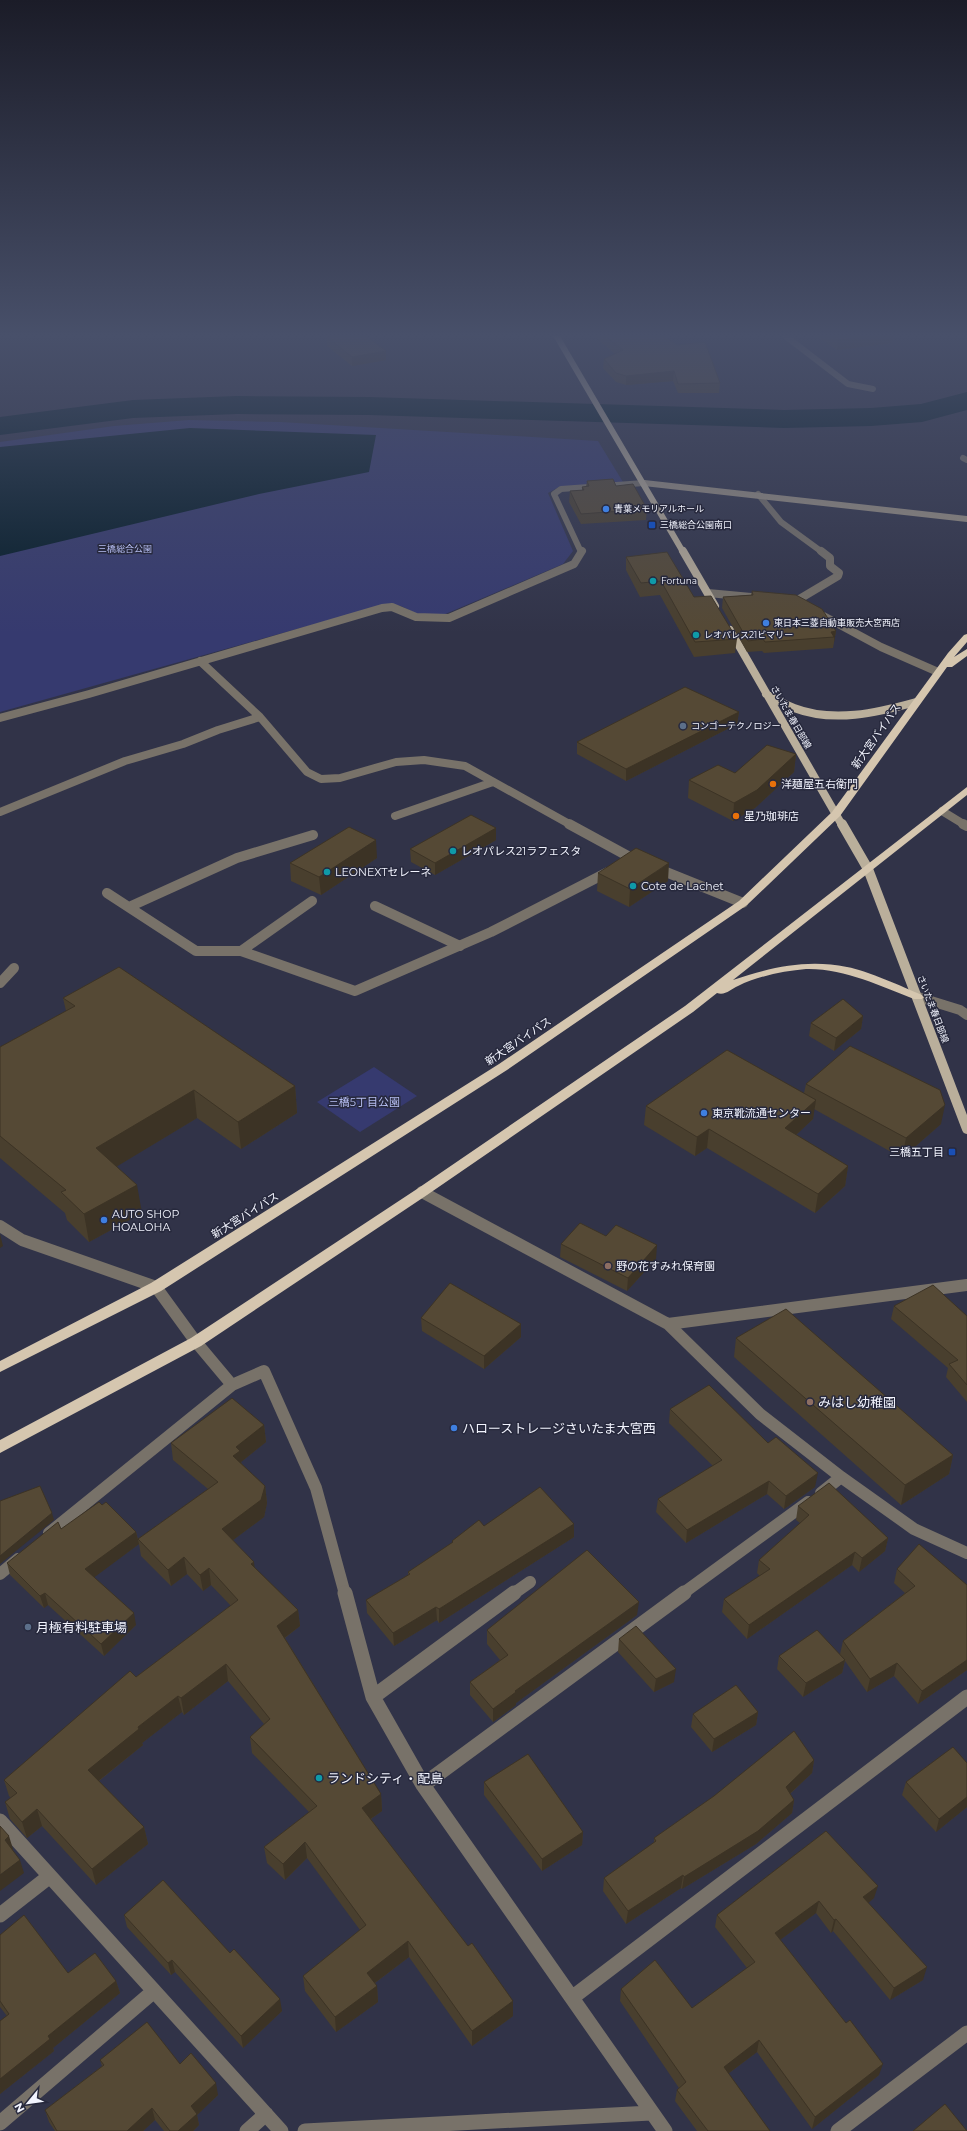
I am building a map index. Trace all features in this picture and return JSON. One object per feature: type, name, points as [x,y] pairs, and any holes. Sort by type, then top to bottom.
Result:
[{"type":"highway","name":"新大宮バイパス","points":[[0,1367],[156,1287],[503,1067],[743,903],[836,814],[938,672],[967,637]]},
{"type":"highway","points":[[938,672],[967,652]]},
{"type":"highway","points":[[0,1447],[196,1342],[422,1192],[688,1009],[967,790]]},
{"type":"highway","points":[[688,1009],[735,983],[772,971],[807,966],[847,970],[918,997]]},
{"type":"main road","name":"さいたま春日部線","points":[[616,434],[868,869],[967,1129]]},
{"type":"main road","points":[[766,694],[794,707],[813,713],[837,715],[880,712],[916,702]]},
{"type":"street","points":[[0,718],[382,608],[392,607],[416,617],[449,618],[574,564],[582,551],[554,494],[561,489],[644,483],[758,494],[967,519]]},
{"type":"street","points":[[758,494],[781,522],[830,558],[830,566],[839,573],[838,576],[799,604],[881,647],[938,672]]},
{"type":"street","points":[[708,593],[759,598]]},
{"type":"street","points":[[200,661],[260,718],[307,772],[321,780],[340,778],[396,762],[424,760],[465,766],[633,859],[743,903]]},
{"type":"street","points":[[0,812],[125,761],[183,744],[218,730],[260,718]]},
{"type":"street","points":[[395,816],[494,782]]},
{"type":"street","points":[[942,811],[967,826]]},
{"type":"street","points":[[129,907],[237,858],[313,835]]},
{"type":"street","points":[[107,893],[196,950],[241,951],[355,992],[491,932],[633,859]]},
{"type":"street","points":[[241,951],[312,901]]},
{"type":"street","points":[[375,906],[460,946]]},
{"type":"street","points":[[0,983],[14,968]]},
{"type":"street","points":[[918,997],[960,1010],[967,1015]]},
{"type":"street","points":[[422,1192],[668,1324],[760,1414],[841,1477],[914,1529],[967,1553]]},
{"type":"street","points":[[0,1226],[22,1240],[156,1287],[196,1342],[232,1385]]},
{"type":"street","points":[[668,1324],[967,1285]]},
{"type":"street","points":[[40,1541],[232,1385],[264,1371],[316,1488],[373,1697],[423,1786],[573,1997],[651,2113],[665,2131]]},
{"type":"street","points":[[423,1786],[841,1477]]},
{"type":"street","points":[[0,1574],[28,1551]]},
{"type":"street","points":[[373,1697],[530,1582]]},
{"type":"street","points":[[573,1997],[967,1697]]},
{"type":"street","points":[[0,1821],[281,2131]]},
{"type":"street","points":[[0,1915],[50,1876]]},
{"type":"street","points":[[0,2123],[154,1991]]},
{"type":"street","points":[[838,2131],[967,2033]]},
{"type":"street","points":[[305,2131],[651,2113]]},
{"type":"street","points":[[247,2131],[266,2114]]},
{"type":"green space","name":"三橋総合公園","points":[[54,434],[488,434],[598,441],[623,482],[559,487],[548,493],[573,551],[563,564],[443,615],[419,615],[401,606],[387,604],[0,712],[0,442]]},
{"type":"green space","name":"三橋5丁目公園","points":[[374,1067],[417,1096],[360,1132],[317,1102]]},
{"type":"shaded area","points":[[126,434],[376,435],[369,472],[259,494],[0,556],[0,447]]},
{"type":"building","points":[[613,479],[616,486],[633,484],[647,509],[581,514],[570,491],[584,490],[582,487],[589,486],[587,481]]},
{"type":"building","points":[[667,552],[694,597],[711,596],[737,639],[695,642],[661,581],[641,583],[626,557]]},
{"type":"building","points":[[752,591],[796,595],[822,609],[836,631],[831,632],[834,637],[765,642],[763,639],[748,641],[723,597],[753,595]]},
{"type":"building","points":[[685,687],[739,712],[626,769],[577,742]]},
{"type":"building","points":[[767,745],[796,754],[757,790],[734,803],[689,780],[718,765],[735,773]]},
{"type":"building","points":[[471,815],[496,828],[435,863],[410,849]]},
{"type":"building","points":[[349,827],[376,840],[319,877],[290,863]]},
{"type":"building","points":[[636,848],[669,863],[630,889],[598,873]]},
{"type":"building","points":[[119,967],[295,1086],[238,1122],[194,1090],[96,1148],[137,1185],[84,1214],[61,1192],[66,1190],[0,1136],[0,1047],[75,1006],[63,998]]},
{"type":"building","points":[[843,999],[863,1016],[836,1038],[811,1023]]},
{"type":"building","points":[[850,1046],[940,1090],[945,1105],[906,1138],[806,1084]]},
{"type":"building","points":[[727,1050],[816,1100],[785,1128],[848,1166],[818,1194],[709,1129],[697,1137],[646,1106]]},
{"type":"building","points":[[580,1223],[606,1236],[616,1225],[657,1245],[628,1278],[561,1244]]},
{"type":"building","points":[[450,1283],[521,1324],[484,1356],[421,1318]]},
{"type":"building","points":[[933,1285],[967,1316],[967,1385],[949,1364],[958,1360],[894,1306]]},
{"type":"building","points":[[786,1309],[953,1455],[905,1485],[736,1338]]},
{"type":"building","points":[[709,1385],[768,1443],[776,1437],[818,1473],[786,1496],[769,1481],[687,1530],[658,1499],[722,1460],[670,1409]]},
{"type":"building","points":[[232,1398],[264,1425],[236,1447],[240,1451],[233,1456],[265,1486],[261,1500],[222,1529],[254,1562],[251,1564],[298,1610],[277,1626],[381,1794],[362,1808],[468,1946],[472,1943],[513,2001],[472,2031],[408,1941],[367,1973],[377,1986],[335,2017],[303,1976],[366,1925],[305,1842],[283,1864],[264,1847],[317,1806],[250,1737],[270,1719],[226,1664],[181,1698],[178,1696],[138,1727],[139,1729],[88,1770],[144,1827],[92,1869],[37,1809],[22,1822],[5,1802],[17,1793],[4,1780],[130,1671],[136,1677],[238,1600],[209,1568],[200,1575],[184,1557],[168,1570],[138,1539],[218,1482],[171,1443]]},
{"type":"building","points":[[829,1483],[888,1538],[862,1558],[855,1552],[749,1625],[724,1599],[770,1569],[759,1560],[809,1515],[798,1506]]},
{"type":"building","points":[[40,1486],[52,1513],[0,1556],[0,1501]]},
{"type":"building","points":[[540,1487],[574,1524],[439,1609],[436,1607],[393,1633],[366,1600],[410,1574],[408,1572],[453,1542],[452,1541],[479,1520],[484,1526]]},
{"type":"building","points":[[99,1502],[102,1505],[106,1502],[136,1532],[85,1569],[134,1613],[101,1644],[45,1593],[40,1596],[7,1563],[58,1522],[61,1529]]},
{"type":"building","points":[[919,1544],[967,1585],[967,1660],[922,1691],[897,1663],[870,1679],[843,1641],[915,1586],[897,1569]]},
{"type":"building","points":[[587,1550],[639,1602],[515,1691],[516,1692],[493,1709],[470,1682],[508,1655],[487,1630]]},
{"type":"building","points":[[636,1626],[676,1669],[656,1679],[619,1639]]},
{"type":"building","points":[[817,1630],[845,1660],[806,1683],[779,1656]]},
{"type":"building","points":[[736,1685],[758,1712],[714,1739],[693,1714]]},
{"type":"building","points":[[794,1731],[814,1760],[786,1787],[794,1800],[758,1831],[684,1877],[683,1875],[628,1911],[604,1878],[656,1841],[654,1838],[714,1796]]},
{"type":"building","points":[[953,1747],[967,1763],[967,1797],[939,1819],[906,1782]]},
{"type":"building","points":[[528,1754],[583,1832],[542,1859],[484,1782]]},
{"type":"building","points":[[0,1826],[9,1836],[5,1840],[20,1860],[0,1875]]},
{"type":"building","points":[[826,1831],[878,1886],[863,1897],[927,1967],[894,1988],[819,1901],[775,1933],[846,2023],[850,2020],[883,2064],[815,2117],[759,2040],[724,2067],[770,2131],[708,2131],[677,2090],[686,2082],[621,1989],[655,1960],[692,2008],[755,1962],[717,1915]]},
{"type":"building","points":[[163,1880],[230,1953],[234,1949],[280,1999],[241,2036],[172,1960],[168,1963],[124,1915]]},
{"type":"building","points":[[24,1915],[68,1973],[95,1953],[116,1981],[48,2036],[50,2039],[0,2079],[0,2021],[9,2014],[0,2001],[0,1935]]},
{"type":"building","points":[[147,2022],[180,2064],[191,2053],[216,2083],[191,2106],[197,2114],[178,2131],[170,2131],[152,2108],[127,2131],[57,2131],[45,2110],[104,2065],[100,2060]]},
{"type":"building","points":[[945,2104],[967,2131],[913,2131]]},
{"type":"place","name":"青葉メモリアルホール","points":[[606,509]]},
{"type":"place","name":"三橋総合公園南口","points":[[652,525]]},
{"type":"place","name":"Fortuna","points":[[653,581]]},
{"type":"place","name":"東日本三菱自動車販売大宮西店","points":[[766,623]]},
{"type":"place","name":"レオパレス21ビマリー","points":[[696,635]]},
{"type":"place","name":"コンゴーテクノロジー","points":[[683,726]]},
{"type":"place","name":"洋麺屋五右衛門","points":[[773,784]]},
{"type":"place","name":"星乃珈琲店","points":[[736,816]]},
{"type":"place","name":"レオパレス21ラフェスタ","points":[[453,851]]},
{"type":"place","name":"LEONEXTセレーネ","points":[[327,872]]},
{"type":"place","name":"Cote de Lachet","points":[[633,886]]},
{"type":"place","name":"東京靴流通センター","points":[[704,1113]]},
{"type":"place","name":"三橋五丁目","points":[[952,1152]]},
{"type":"place","name":"AUTO SHOP HOALOHA","points":[[104,1220]]},
{"type":"place","name":"野の花すみれ保育園","points":[[608,1266]]},
{"type":"place","name":"みはし幼稚園","points":[[810,1402]]},
{"type":"place","name":"ハローストレージさいたま大宮西","points":[[454,1428]]},
{"type":"place","name":"月極有料駐車場","points":[[28,1627]]},
{"type":"place","name":"ランドシティ・配島","points":[[319,1778]]}]
